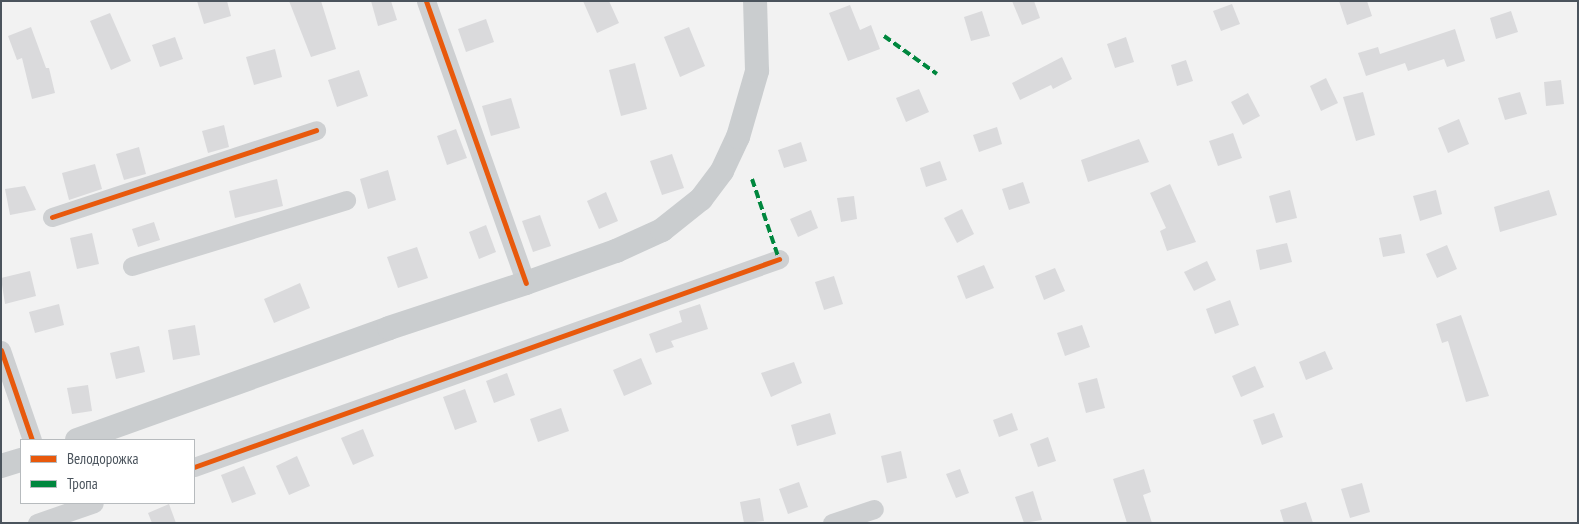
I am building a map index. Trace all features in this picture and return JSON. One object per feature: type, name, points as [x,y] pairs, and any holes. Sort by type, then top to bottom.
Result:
[{"type":"main road","points":[[80,439],[390,328],[616,251],[662,230],[701,199],[722,171],[749,108],[758,72],[755,1]]},
{"type":"main road","points":[[1,466],[20,460]]},
{"type":"street","points":[[426,1],[526,283]]},
{"type":"street","points":[[52,217],[316,130]]},
{"type":"street","points":[[132,266],[346,200]]},
{"type":"street","points":[[195,467],[779,259]]},
{"type":"street","points":[[1,350],[32,439]]},
{"type":"street","points":[[37,523],[91,504]]},
{"type":"street","points":[[832,523],[874,509]]},
{"type":"building","points":[[197,1],[227,1],[231,16],[204,24]]},
{"type":"building","points":[[289,1],[321,1],[336,49],[311,57]]},
{"type":"building","points":[[371,1],[391,1],[397,20],[378,26]]},
{"type":"building","points":[[583,1],[609,1],[619,23],[597,33]]},
{"type":"building","points":[[1012,1],[1034,1],[1040,18],[1022,25]]},
{"type":"building","points":[[1339,1],[1367,1],[1372,16],[1347,25]]},
{"type":"building","points":[[1232,4],[1240,24],[1221,31],[1213,11]]},
{"type":"building","points":[[850,5],[860,30],[871,25],[880,49],[848,61],[829,13]]},
{"type":"building","points":[[982,11],[990,36],[971,41],[964,17]]},
{"type":"building","points":[[1511,11],[1518,32],[1496,39],[1490,18]]},
{"type":"building","points":[[110,13],[131,61],[111,70],[90,21]]},
{"type":"building","points":[[486,19],[494,42],[466,52],[458,29]]},
{"type":"building","points":[[31,27],[46,68],[49,68],[55,93],[32,99],[22,58],[17,60],[8,36]]},
{"type":"building","points":[[689,27],[705,66],[680,77],[664,37]]},
{"type":"building","points":[[1455,29],[1465,61],[1447,67],[1444,59],[1408,71],[1405,63],[1366,76],[1358,53],[1378,47],[1380,54]]},
{"type":"building","points":[[175,37],[183,59],[160,67],[152,45]]},
{"type":"building","points":[[1126,37],[1134,62],[1115,68],[1107,44]]},
{"type":"building","points":[[275,49],[282,77],[254,85],[246,57]]},
{"type":"building","points":[[1062,57],[1072,79],[1053,89],[1051,85],[1020,100],[1012,83]]},
{"type":"building","points":[[1186,60],[1193,81],[1177,86],[1171,65]]},
{"type":"building","points":[[635,63],[647,109],[621,116],[609,70]]},
{"type":"building","points":[[359,70],[368,96],[337,107],[328,80]]},
{"type":"building","points":[[1326,78],[1338,103],[1321,111],[1310,86]]},
{"type":"building","points":[[1561,80],[1564,104],[1546,106],[1544,82]]},
{"type":"building","points":[[919,89],[929,112],[906,122],[896,98]]},
{"type":"building","points":[[1363,92],[1375,135],[1356,141],[1343,97]]},
{"type":"building","points":[[1520,92],[1527,114],[1505,120],[1498,98]]},
{"type":"building","points":[[1248,93],[1260,116],[1243,125],[1231,102]]},
{"type":"building","points":[[511,98],[520,128],[491,136],[482,106]]},
{"type":"building","points":[[1459,119],[1469,144],[1448,153],[1438,128]]},
{"type":"building","points":[[224,125],[229,147],[208,153],[202,131]]},
{"type":"building","points":[[997,127],[1002,144],[979,152],[973,135]]},
{"type":"building","points":[[456,129],[467,158],[447,165],[437,136]]},
{"type":"building","points":[[1233,133],[1242,158],[1218,166],[1209,141]]},
{"type":"building","points":[[1139,139],[1149,162],[1088,182],[1081,160]]},
{"type":"building","points":[[801,142],[807,161],[784,168],[778,150]]},
{"type":"building","points":[[139,147],[146,174],[124,180],[116,154]]},
{"type":"building","points":[[672,154],[684,188],[662,195],[650,161]]},
{"type":"building","points":[[940,161],[947,180],[926,187],[920,168]]},
{"type":"building","points":[[95,164],[102,189],[69,200],[62,173]]},
{"type":"building","points":[[388,170],[396,200],[368,209],[360,179]]},
{"type":"building","points":[[277,179],[283,206],[235,218],[229,191]]},
{"type":"building","points":[[1023,182],[1030,203],[1009,210],[1002,189]]},
{"type":"building","points":[[1170,184],[1196,242],[1167,251],[1160,231],[1166,228],[1150,193]]},
{"type":"building","points":[[25,186],[36,210],[10,215],[5,189]]},
{"type":"building","points":[[1290,190],[1297,218],[1276,223],[1269,196]]},
{"type":"building","points":[[1436,190],[1442,214],[1420,221],[1413,196]]},
{"type":"building","points":[[1549,190],[1557,215],[1500,232],[1494,207]]},
{"type":"building","points":[[606,192],[618,221],[599,229],[587,201]]},
{"type":"building","points":[[854,196],[857,219],[841,222],[837,198]]},
{"type":"building","points":[[962,209],[974,234],[957,243],[944,218]]},
{"type":"building","points":[[811,210],[818,228],[798,237],[790,219]]},
{"type":"building","points":[[540,215],[551,246],[533,252],[522,221]]},
{"type":"building","points":[[154,222],[160,240],[138,247],[132,229]]},
{"type":"building","points":[[486,225],[496,252],[479,259],[469,232]]},
{"type":"building","points":[[92,233],[99,264],[77,269],[70,238]]},
{"type":"building","points":[[1401,234],[1405,253],[1383,257],[1379,238]]},
{"type":"building","points":[[1287,243],[1292,262],[1260,270],[1256,250]]},
{"type":"building","points":[[1447,245],[1457,269],[1437,278],[1426,254]]},
{"type":"building","points":[[417,247],[428,278],[398,288],[387,257]]},
{"type":"building","points":[[1207,261],[1216,280],[1194,291],[1184,272]]},
{"type":"building","points":[[984,265],[994,288],[966,299],[957,276]]},
{"type":"building","points":[[1055,268],[1065,291],[1044,300],[1035,276]]},
{"type":"building","points":[[30,271],[36,296],[5,304],[1,278]]},
{"type":"building","points":[[834,276],[843,304],[824,310],[815,282]]},
{"type":"building","points":[[300,283],[310,308],[274,323],[264,299]]},
{"type":"building","points":[[1230,300],[1239,325],[1215,334],[1206,309]]},
{"type":"building","points":[[59,304],[64,325],[35,333],[29,312]]},
{"type":"building","points":[[700,304],[708,329],[671,341],[674,347],[656,353],[649,334],[682,322],[679,311]]},
{"type":"building","points":[[1461,315],[1489,396],[1466,402],[1448,341],[1442,343],[1436,324]]},
{"type":"building","points":[[195,325],[200,355],[173,360],[168,330]]},
{"type":"building","points":[[1082,325],[1090,347],[1065,356],[1057,333]]},
{"type":"building","points":[[139,346],[145,372],[116,379],[110,353]]},
{"type":"building","points":[[1325,351],[1333,369],[1306,380],[1299,362]]},
{"type":"building","points":[[641,358],[652,384],[624,396],[613,370]]},
{"type":"building","points":[[794,362],[802,383],[771,397],[761,373]]},
{"type":"building","points":[[1255,366],[1264,387],[1241,397],[1232,376]]},
{"type":"building","points":[[507,373],[515,395],[494,403],[486,381]]},
{"type":"building","points":[[1097,378],[1105,408],[1086,413],[1078,383]]},
{"type":"building","points":[[88,385],[92,411],[72,414],[67,388]]},
{"type":"building","points":[[465,389],[477,422],[455,430],[443,397]]},
{"type":"building","points":[[561,408],[569,431],[538,442],[530,419]]},
{"type":"building","points":[[830,413],[836,434],[797,446],[791,425]]},
{"type":"building","points":[[1012,413],[1018,430],[999,437],[993,420]]},
{"type":"building","points":[[1274,413],[1283,437],[1262,445],[1253,420]]},
{"type":"building","points":[[363,429],[374,456],[353,465],[341,438]]},
{"type":"building","points":[[1048,437],[1056,461],[1038,467],[1030,444]]},
{"type":"building","points":[[901,451],[907,478],[887,483],[881,456]]},
{"type":"building","points":[[297,456],[310,486],[289,495],[276,466]]},
{"type":"building","points":[[244,466],[256,494],[232,503],[221,475]]},
{"type":"building","points":[[960,469],[969,493],[956,498],[946,474]]},
{"type":"building","points":[[1144,469],[1151,492],[1143,495],[1152,523],[1127,523],[1113,479]]},
{"type":"building","points":[[799,482],[808,507],[788,514],[779,489]]},
{"type":"building","points":[[1362,483],[1370,512],[1350,518],[1341,489]]},
{"type":"building","points":[[1033,491],[1042,520],[1024,523],[1015,497]]},
{"type":"building","points":[[760,498],[764,521],[744,523],[740,502]]},
{"type":"building","points":[[1306,502],[1313,523],[1284,523],[1280,510]]},
{"type":"building","points":[[169,504],[176,523],[152,523],[148,513]]},
{"type":"marked path","points":[[884,36],[937,74]]},
{"type":"marked path","points":[[752,179],[779,259]]},
{"type":"cycle path","points":[[426,1],[526,283]]},
{"type":"cycle path","points":[[52,217],[316,130]]},
{"type":"cycle path","points":[[195,467],[779,259]]},
{"type":"cycle path","points":[[1,350],[32,439]]}]
